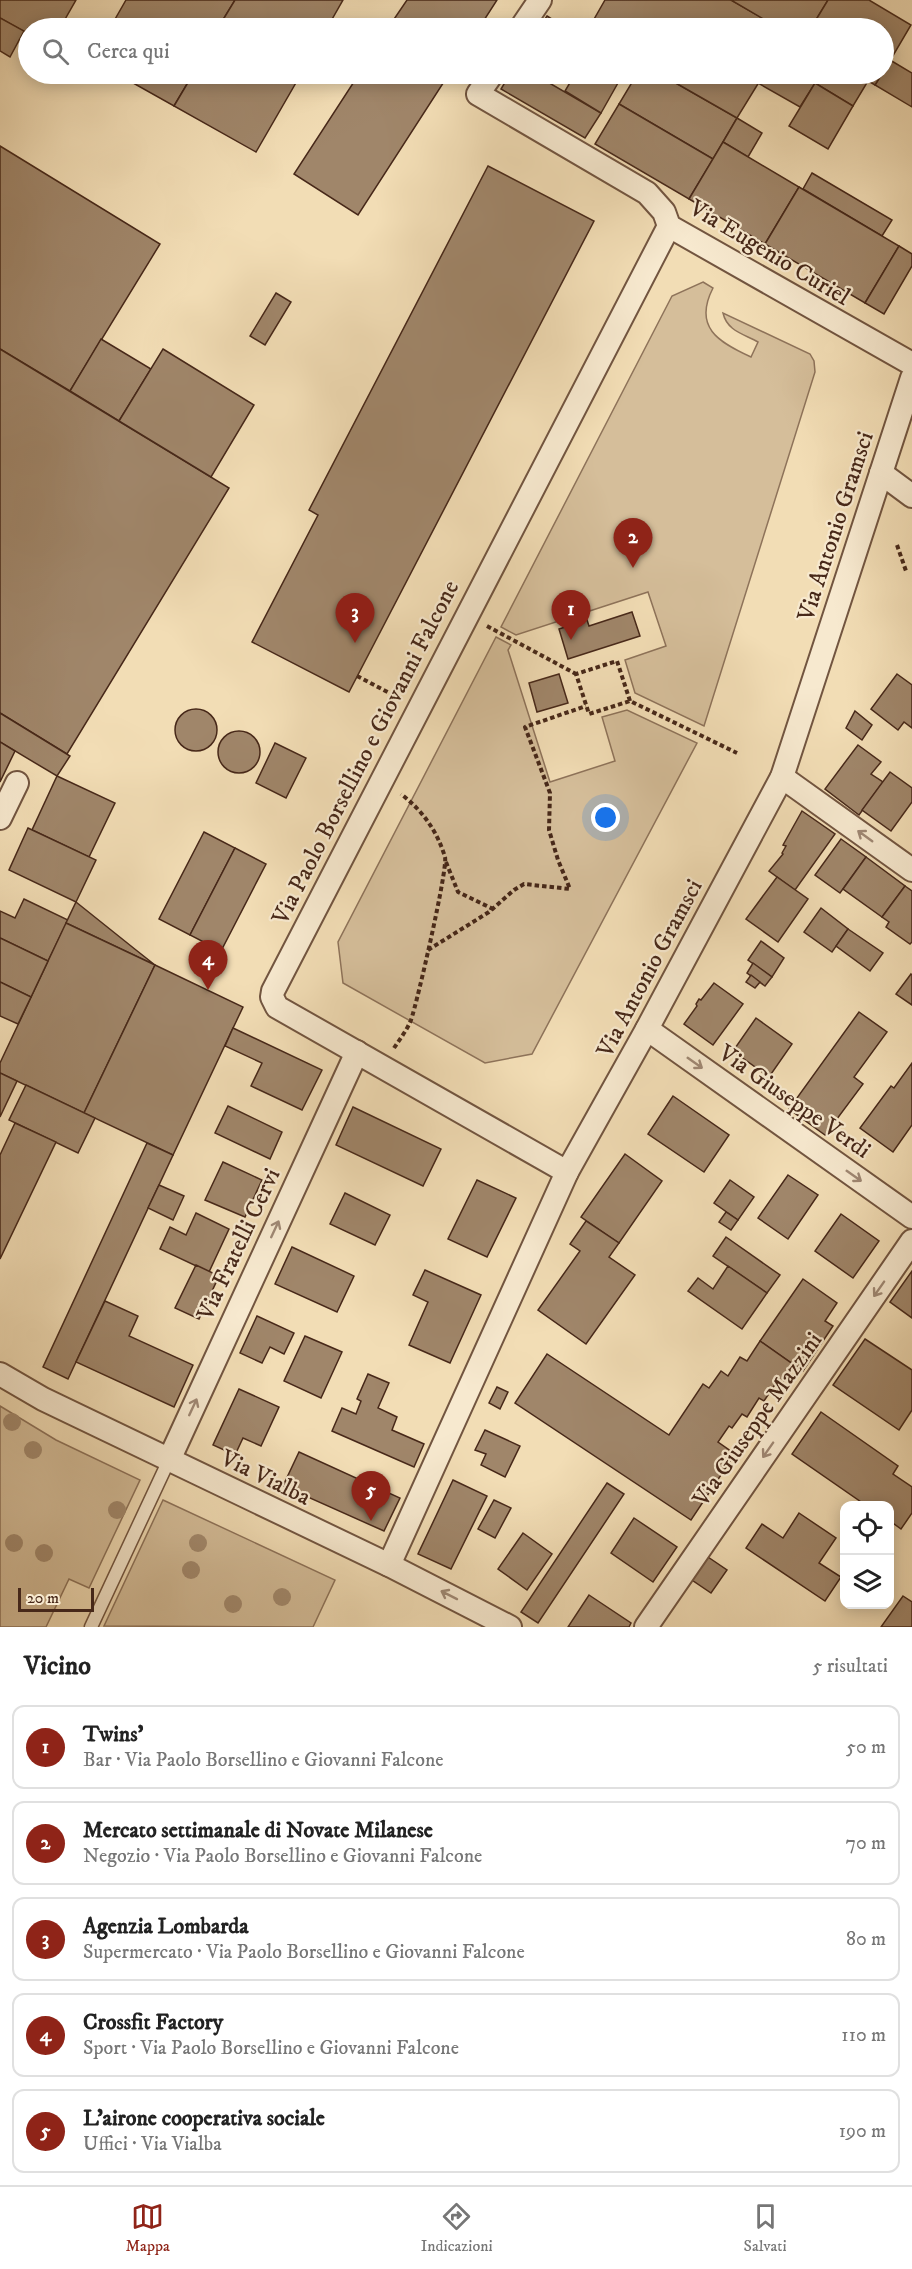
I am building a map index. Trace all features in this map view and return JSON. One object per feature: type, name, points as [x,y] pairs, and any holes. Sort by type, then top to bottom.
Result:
[{"type":"street","points":[[528,18],[540,0]]},
{"type":"street","name":"Via Eugenio Curiel","points":[[485,84],[478,94],[647,193],[664,212],[669,226],[912,364]]},
{"type":"street","name":"Via Paolo Borsellino e Giovanni Falcone","points":[[567,1172],[277,1007],[272,997],[381,779],[669,226]]},
{"type":"street","name":"Via Antonio Gramsci","points":[[389,1565],[567,1172],[647,1029],[782,777],[912,378]]},
{"type":"street","points":[[881,473],[912,496]]},
{"type":"street","points":[[782,777],[912,870]]},
{"type":"street","points":[[0,818],[16,783]]},
{"type":"street","name":"Via Giuseppe Verdi","points":[[647,1029],[912,1217]]},
{"type":"street","name":"Via Fratelli Cervi","points":[[169,1460],[357,1052]]},
{"type":"street","name":"Via Giuseppe Mazzini","points":[[646,1627],[912,1241]]},
{"type":"street","name":"Via Vialba","points":[[0,1374],[43,1399],[389,1565],[510,1627]]},
{"type":"lane","points":[[90,1627],[169,1460]]},
{"type":"path","points":[[897,545],[906,571]]},
{"type":"path","points":[[467,615],[576,674],[589,714],[630,700],[737,753]]},
{"type":"path","points":[[576,674],[617,661],[630,700]]},
{"type":"path","points":[[357,676],[419,708]]},
{"type":"path","points":[[428,950],[493,909],[514,890],[524,885],[570,889],[549,830],[550,793],[525,727],[586,706]]},
{"type":"path","points":[[381,779],[422,812],[431,824],[458,892],[493,909]]},
{"type":"path","points":[[383,1067],[411,1021],[446,860]]},
{"type":"shaded area","points":[[703,282],[713,288],[706,313],[712,332],[719,339],[751,357],[758,342],[732,328],[723,313],[810,354],[814,361],[815,372],[704,726],[635,693],[625,660],[666,646],[648,592],[516,635],[501,627],[672,296]]},
{"type":"shaded area","points":[[496,637],[511,645],[508,650],[550,782],[615,761],[602,717],[627,710],[697,743],[532,1054],[485,1063],[343,983],[338,942]]},
{"type":"shaded area","points":[[0,1406],[56,1440],[140,1480],[89,1588],[69,1579],[46,1627],[0,1627]]},
{"type":"shaded area","points":[[163,1500],[335,1580],[313,1627],[104,1626]]},
{"type":"building","points":[[0,0],[76,0],[66,18],[18,18],[18,28],[0,18]]},
{"type":"building","points":[[126,0],[235,0],[224,18],[116,18]]},
{"type":"building","points":[[235,0],[343,0],[333,18],[224,18]]},
{"type":"building","points":[[407,0],[497,0],[485,18],[395,18]]},
{"type":"building","points":[[605,0],[731,0],[762,18],[595,18]]},
{"type":"building","points":[[731,0],[828,0],[817,18],[762,18]]},
{"type":"building","points":[[828,0],[869,0],[911,25],[894,54],[894,18],[817,18]]},
{"type":"building","points":[[0,18],[18,28],[18,42],[10,57],[0,51]]},
{"type":"building","points":[[894,62],[912,73],[912,107],[875,85],[894,84]]},
{"type":"building","points":[[135,84],[187,84],[174,106]]},
{"type":"building","points":[[187,84],[295,84],[256,152],[174,106]]},
{"type":"building","points":[[352,84],[443,84],[358,215],[294,174]]},
{"type":"building","points":[[504,84],[551,84],[601,113],[585,138],[501,89]]},
{"type":"building","points":[[569,84],[617,84],[601,113],[565,91]]},
{"type":"building","points":[[631,84],[678,84],[737,118],[713,159],[619,104]]},
{"type":"building","points":[[678,84],[758,84],[737,118]]},
{"type":"building","points":[[760,84],[814,84],[800,107]]},
{"type":"building","points":[[814,84],[853,106],[828,149],[789,126]]},
{"type":"building","points":[[817,84],[866,84],[853,106]]},
{"type":"building","points":[[619,104],[713,159],[689,199],[595,144]]},
{"type":"building","points":[[737,118],[762,133],[748,157],[723,142]]},
{"type":"building","points":[[723,142],[799,187],[765,244],[689,199]]},
{"type":"building","points":[[0,146],[160,244],[70,391],[0,349]]},
{"type":"building","points":[[488,166],[594,221],[349,692],[252,642],[318,515],[309,510]]},
{"type":"building","points":[[812,173],[892,220],[882,236],[803,189]]},
{"type":"building","points":[[799,187],[899,246],[865,303],[765,244]]},
{"type":"building","points":[[899,246],[912,254],[912,266],[884,314],[865,303]]},
{"type":"building","points":[[276,293],[291,302],[265,345],[250,336]]},
{"type":"building","points":[[101,339],[151,369],[119,421],[70,391]]},
{"type":"building","points":[[0,349],[229,488],[67,754],[0,713]]},
{"type":"building","points":[[163,349],[254,405],[211,477],[119,421]]},
{"type":"building","points":[[632,612],[640,636],[568,659],[559,629],[587,620],[589,626]]},
{"type":"building","points":[[559,674],[568,703],[537,712],[529,683]]},
{"type":"building","points":[[897,674],[912,685],[912,728],[904,722],[898,730],[871,709]]},
{"type":"building","points":[[196,709],[211,715],[217,730],[211,745],[196,751],[181,745],[175,730],[181,715]]},
{"type":"building","points":[[855,711],[872,725],[862,740],[846,728]]},
{"type":"building","points":[[0,713],[70,756],[57,776],[0,742]]},
{"type":"building","points":[[239,731],[254,737],[260,752],[254,767],[239,773],[224,767],[218,752],[224,737]]},
{"type":"building","points":[[0,742],[15,751],[0,782]]},
{"type":"building","points":[[275,743],[306,758],[286,798],[256,783]]},
{"type":"building","points":[[858,745],[881,762],[871,774],[883,782],[859,815],[825,789]]},
{"type":"building","points":[[890,772],[912,788],[912,802],[891,831],[862,810]]},
{"type":"building","points":[[57,776],[115,803],[89,857],[32,830]]},
{"type":"building","points":[[802,811],[835,834],[795,890],[769,871],[783,854],[786,846],[783,845]]},
{"type":"building","points":[[28,828],[96,860],[76,902],[9,870]]},
{"type":"building","points":[[204,832],[235,848],[190,935],[159,919]]},
{"type":"building","points":[[841,839],[866,857],[840,893],[815,875]]},
{"type":"building","points":[[235,848],[266,864],[221,951],[190,935]]},
{"type":"building","points":[[866,857],[905,886],[882,917],[843,889]]},
{"type":"building","points":[[777,877],[808,899],[778,942],[746,919]]},
{"type":"building","points":[[905,886],[912,891],[912,942],[910,944],[886,927],[889,922],[882,917]]},
{"type":"building","points":[[24,899],[68,920],[48,961],[0,938],[0,911],[15,918]]},
{"type":"building","points":[[76,902],[136,950],[155,965],[66,923]]},
{"type":"building","points":[[821,908],[848,929],[832,952],[804,932]]},
{"type":"building","points":[[66,923],[155,965],[84,1113],[0,1073],[0,1063]]},
{"type":"building","points":[[848,929],[883,953],[870,971],[836,946]]},
{"type":"building","points":[[0,938],[48,961],[31,997],[0,982]]},
{"type":"building","points":[[761,941],[784,958],[772,977],[748,960]]},
{"type":"building","points":[[753,963],[772,977],[765,986],[747,973]]},
{"type":"building","points":[[155,965],[243,1007],[173,1155],[84,1113]]},
{"type":"building","points":[[751,975],[760,982],[755,988],[746,982]]},
{"type":"building","points":[[912,975],[912,1005],[896,994]]},
{"type":"building","points":[[0,982],[31,997],[18,1024],[0,1016]]},
{"type":"building","points":[[714,983],[743,1004],[713,1045],[684,1024],[697,1006],[699,999],[701,1000]]},
{"type":"building","points":[[859,1012],[887,1032],[854,1077],[863,1084],[825,1135],[789,1109]]},
{"type":"building","points":[[756,1018],[792,1044],[769,1077],[733,1051]]},
{"type":"building","points":[[233,1028],[322,1070],[302,1110],[251,1086],[262,1063],[225,1046]]},
{"type":"building","points":[[912,1063],[912,1125],[893,1152],[860,1128],[891,1086],[894,1088]]},
{"type":"building","points":[[0,1073],[17,1081],[0,1117]]},
{"type":"building","points":[[26,1085],[95,1118],[78,1153],[9,1120]]},
{"type":"building","points":[[673,1096],[729,1135],[704,1172],[648,1134]]},
{"type":"building","points":[[228,1106],[282,1132],[270,1159],[215,1133]]},
{"type":"building","points":[[353,1107],[441,1149],[423,1186],[336,1145]]},
{"type":"building","points":[[15,1123],[56,1142],[0,1259],[0,1155]]},
{"type":"building","points":[[147,1143],[173,1155],[68,1379],[43,1367]]},
{"type":"building","points":[[625,1154],[662,1181],[619,1243],[581,1217]]},
{"type":"building","points":[[223,1162],[262,1180],[245,1217],[205,1200]]},
{"type":"building","points":[[788,1175],[818,1195],[788,1239],[758,1218]]},
{"type":"building","points":[[477,1180],[516,1198],[487,1257],[448,1239]]},
{"type":"building","points":[[730,1180],[754,1197],[738,1220],[714,1203]]},
{"type":"building","points":[[159,1185],[184,1196],[173,1220],[148,1208]]},
{"type":"building","points":[[345,1193],[390,1215],[375,1245],[330,1224]]},
{"type":"building","points":[[726,1212],[738,1220],[731,1230],[719,1222]]},
{"type":"building","points":[[196,1213],[229,1229],[209,1272],[160,1249],[170,1227],[186,1235]]},
{"type":"building","points":[[841,1214],[879,1241],[853,1278],[815,1251]]},
{"type":"building","points":[[586,1221],[619,1243],[609,1257],[635,1275],[586,1344],[538,1310],[580,1251],[570,1244]]},
{"type":"building","points":[[726,1237],[780,1275],[767,1293],[713,1256]]},
{"type":"building","points":[[292,1247],[354,1276],[337,1312],[275,1284]]},
{"type":"building","points":[[196,1265],[219,1276],[199,1319],[175,1308]]},
{"type":"building","points":[[728,1266],[767,1293],[742,1329],[688,1291],[698,1278],[713,1289]]},
{"type":"building","points":[[425,1270],[481,1295],[450,1363],[409,1345],[428,1302],[413,1295]]},
{"type":"building","points":[[912,1271],[912,1318],[890,1302]]},
{"type":"building","points":[[803,1279],[837,1303],[825,1321],[833,1326],[803,1371],[760,1341]]},
{"type":"building","points":[[105,1301],[138,1316],[129,1336],[193,1365],[174,1407],[76,1362]]},
{"type":"building","points":[[257,1316],[294,1333],[284,1354],[270,1347],[262,1363],[240,1353]]},
{"type":"building","points":[[305,1336],[342,1352],[321,1398],[284,1381]]},
{"type":"building","points":[[865,1339],[912,1370],[912,1410],[899,1430],[833,1385]]},
{"type":"building","points":[[760,1341],[794,1365],[781,1386],[776,1383],[764,1401],[759,1398],[747,1417],[742,1414],[732,1428],[729,1426],[718,1442],[735,1454],[691,1520],[515,1403],[547,1354],[669,1435],[703,1384],[709,1388],[721,1371],[728,1376],[740,1357],[747,1361]]},
{"type":"building","points":[[368,1374],[389,1383],[378,1408],[397,1417],[392,1430],[424,1444],[414,1467],[332,1431],[342,1408],[356,1414],[361,1401],[357,1399]]},
{"type":"building","points":[[497,1387],[508,1392],[500,1409],[489,1403]]},
{"type":"building","points":[[239,1389],[279,1407],[261,1446],[243,1438],[235,1455],[213,1445]]},
{"type":"building","points":[[821,1412],[898,1466],[893,1474],[912,1487],[912,1513],[901,1529],[894,1524],[894,1501],[860,1501],[792,1454]]},
{"type":"building","points":[[485,1430],[520,1446],[505,1477],[481,1465],[486,1454],[475,1450]]},
{"type":"building","points":[[299,1452],[400,1498],[384,1531],[283,1486]]},
{"type":"building","points":[[453,1480],[487,1496],[451,1569],[418,1554]]},
{"type":"building","points":[[607,1483],[624,1494],[538,1623],[521,1612]]},
{"type":"building","points":[[494,1500],[511,1508],[495,1538],[478,1529]]},
{"type":"building","points":[[799,1513],[836,1538],[819,1563],[840,1576],[825,1601],[746,1548],[762,1524],[783,1538]]},
{"type":"building","points":[[634,1518],[677,1547],[653,1582],[611,1553]]},
{"type":"building","points":[[523,1533],[552,1554],[527,1590],[498,1569]]},
{"type":"building","points":[[705,1555],[727,1570],[711,1593],[689,1578]]},
{"type":"building","points":[[589,1595],[631,1623],[629,1627],[568,1627]]},
{"type":"building","points":[[903,1596],[912,1602],[912,1627],[881,1627]]},
{"type":"place","name":"Mercato settimanale di Novate Milanese","points":[[633,568]]},
{"type":"place","name":"Twins'","points":[[571,640]]},
{"type":"place","name":"Agenzia Lombarda","points":[[355,643]]},
{"type":"place","name":"Crossfit Factory","points":[[208,990]]},
{"type":"place","name":"L'airone cooperativa sociale","points":[[371,1521]]}]
